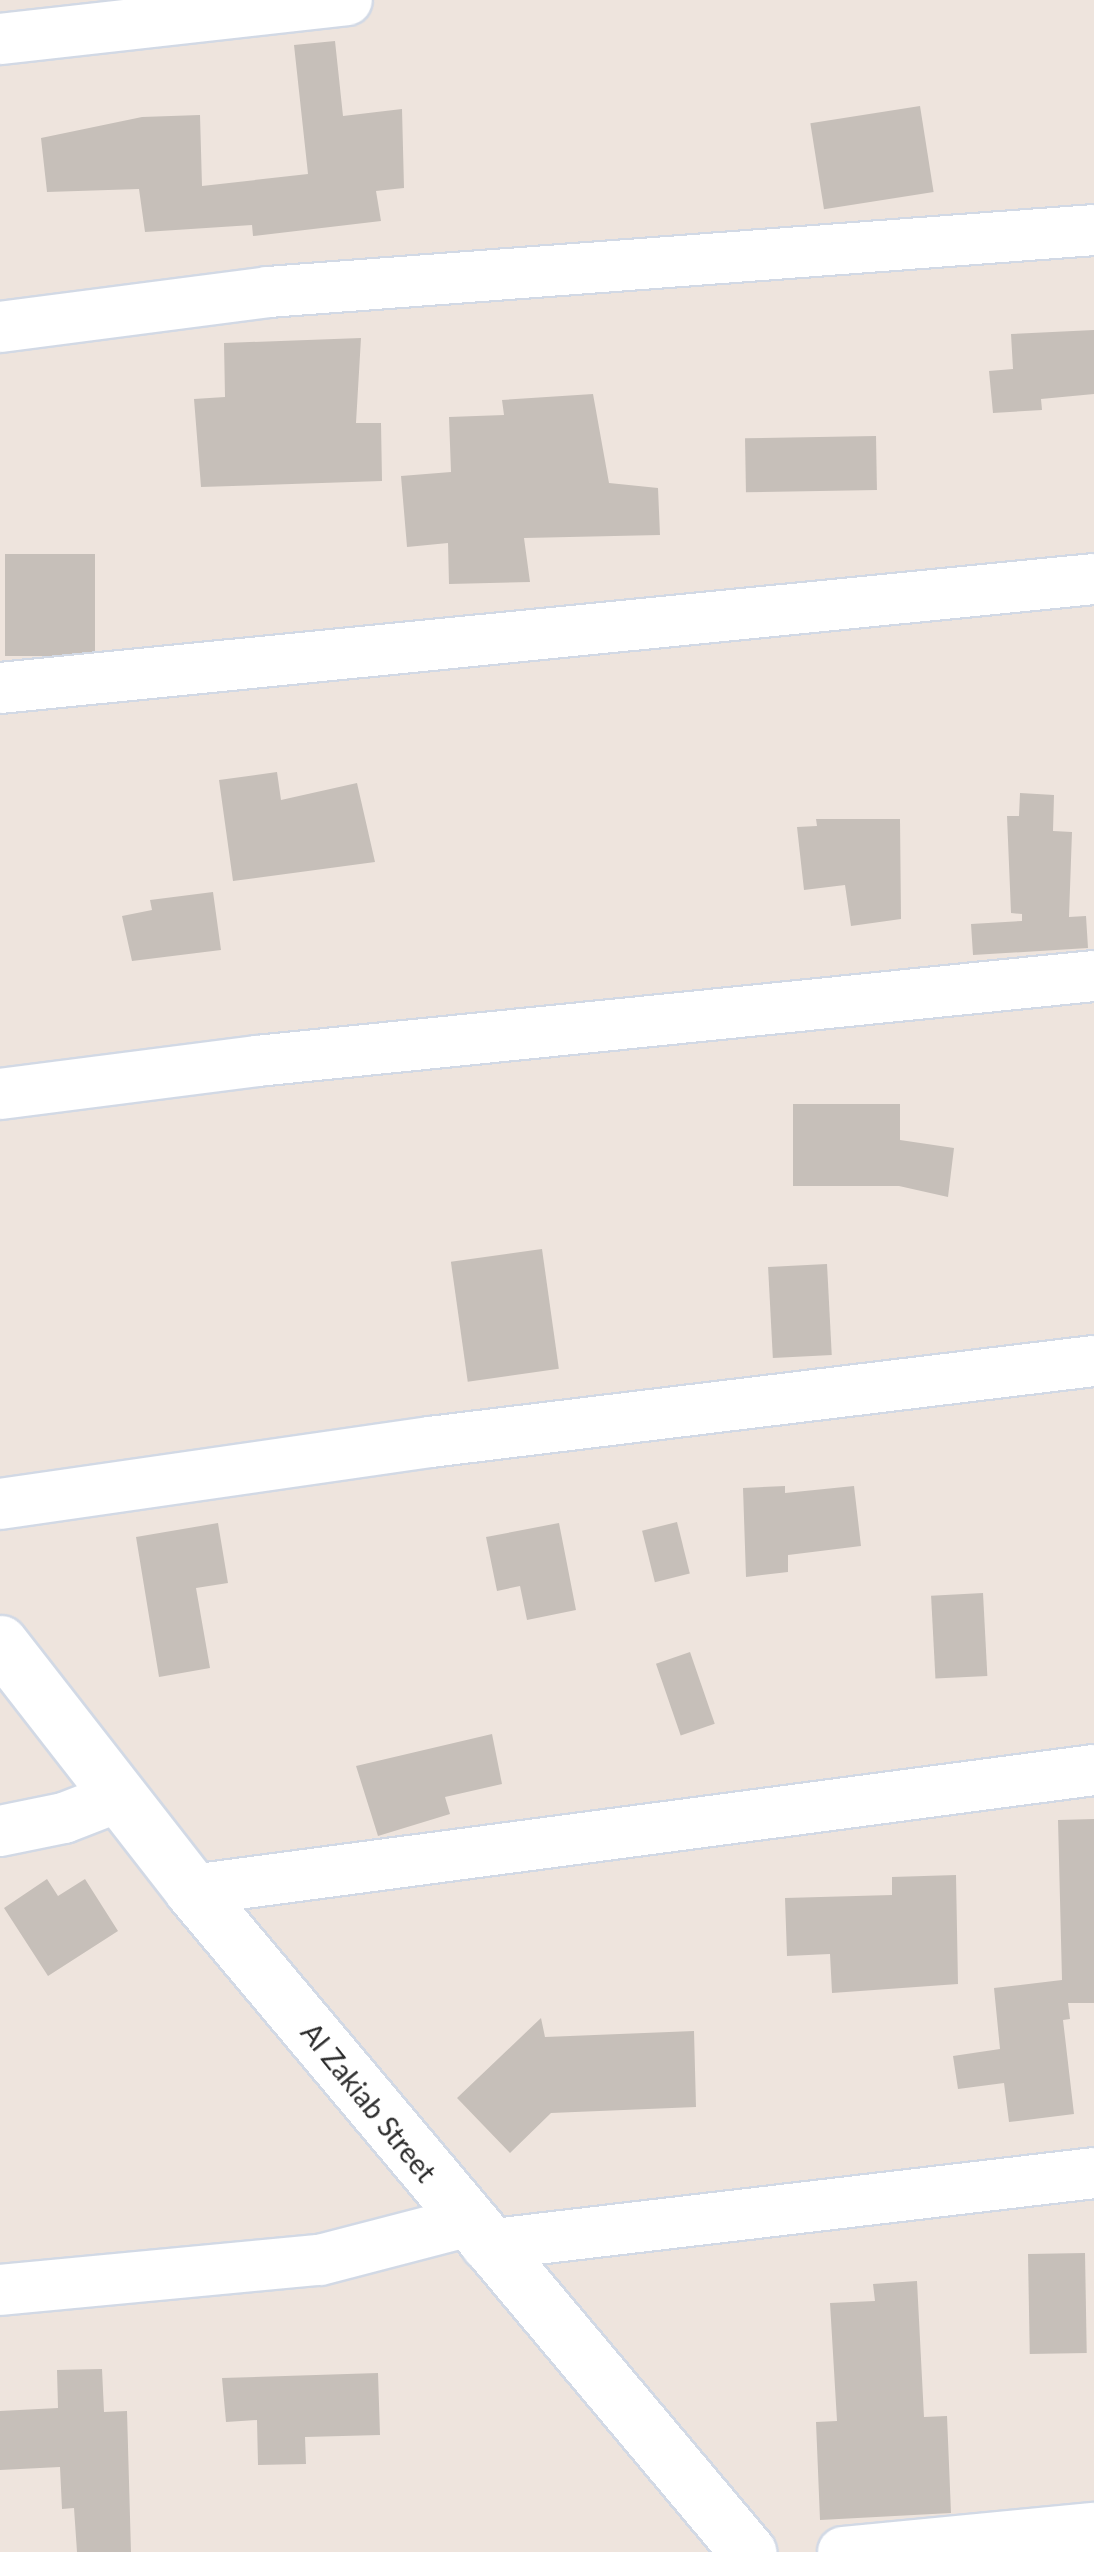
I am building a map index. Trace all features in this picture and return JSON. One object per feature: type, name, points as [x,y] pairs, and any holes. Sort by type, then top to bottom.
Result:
[{"type":"street","points":[[0,40],[347,0]]},
{"type":"street","points":[[0,327],[268,292],[1094,230]]},
{"type":"street","points":[[0,688],[1094,579]]},
{"type":"street","points":[[0,1094],[257,1061],[1094,976]]},
{"type":"street","points":[[0,1504],[430,1442],[1094,1361]]},
{"type":"street","name":"Al Zakiab Street","points":[[0,1643],[192,1890],[476,2234],[748,2552]]},
{"type":"street","points":[[192,1890],[1094,1770]]},
{"type":"street","points":[[0,1831],[118,1797]]},
{"type":"street","points":[[0,2290],[320,2260],[476,2234],[1094,2173]]},
{"type":"street","points":[[843,2552],[1094,2528]]},
{"type":"building","points":[[335,41],[343,116],[402,109],[404,188],[376,191],[381,221],[253,236],[252,225],[145,232],[139,189],[47,192],[41,138],[142,117],[200,115],[202,186],[308,174],[294,45]]},
{"type":"building","points":[[920,106],[934,192],[824,209],[810,123]]},
{"type":"building","points":[[1094,330],[1094,394],[1041,399],[1042,410],[993,413],[989,371],[1013,369],[1011,334]]},
{"type":"building","points":[[361,338],[356,423],[381,423],[382,481],[201,487],[194,399],[225,397],[224,343]]},
{"type":"building","points":[[593,394],[609,483],[658,488],[660,535],[524,538],[530,582],[449,584],[448,543],[407,547],[401,476],[451,472],[449,417],[504,415],[502,400]]},
{"type":"building","points":[[876,436],[877,490],[746,492],[745,438]]},
{"type":"building","points":[[5,554],[95,554],[95,656],[5,656]]},
{"type":"building","points":[[277,772],[281,800],[357,783],[375,862],[233,881],[219,780]]},
{"type":"building","points":[[1020,793],[1054,795],[1053,831],[1072,832],[1069,917],[1086,916],[1088,948],[973,955],[971,924],[1022,921],[1022,914],[1011,913],[1007,816],[1019,816]]},
{"type":"building","points":[[816,819],[900,819],[901,919],[851,926],[845,885],[804,890],[797,827],[817,826]]},
{"type":"building","points":[[213,892],[221,950],[132,961],[122,916],[152,910],[150,900]]},
{"type":"building","points":[[793,1104],[900,1104],[900,1140],[954,1148],[948,1197],[899,1186],[793,1186]]},
{"type":"building","points":[[542,1249],[559,1369],[468,1382],[451,1262]]},
{"type":"building","points":[[827,1264],[832,1355],[773,1358],[768,1267]]},
{"type":"building","points":[[785,1486],[785,1493],[854,1486],[861,1546],[788,1555],[788,1572],[746,1577],[743,1488]]},
{"type":"building","points":[[677,1522],[690,1573],[655,1582],[642,1531]]},
{"type":"building","points":[[218,1523],[228,1583],[196,1588],[210,1668],[159,1677],[136,1537]]},
{"type":"building","points":[[559,1523],[576,1610],[527,1620],[520,1586],[497,1591],[486,1537]]},
{"type":"building","points":[[983,1593],[987,1676],[935,1679],[931,1596]]},
{"type":"building","points":[[690,1652],[715,1724],[681,1736],[656,1664]]},
{"type":"building","points":[[492,1734],[502,1784],[445,1797],[450,1814],[378,1836],[356,1766]]},
{"type":"building","points":[[1094,1819],[1094,2003],[1068,2003],[1070,2019],[1063,2020],[1074,2114],[1009,2122],[1004,2083],[958,2089],[953,2056],[1000,2049],[994,1988],[1062,1980],[1058,1820]]},
{"type":"building","points":[[956,1875],[958,1984],[832,1993],[830,1954],[787,1956],[785,1898],[892,1895],[892,1877]]},
{"type":"building","points":[[47,1879],[58,1896],[85,1879],[118,1931],[48,1976],[4,1908]]},
{"type":"building","points":[[541,2018],[545,2037],[694,2031],[696,2107],[551,2113],[510,2153],[457,2098]]},
{"type":"building","points":[[1085,2253],[1087,2353],[1030,2354],[1028,2254]]},
{"type":"building","points":[[917,2281],[924,2417],[947,2416],[951,2513],[820,2520],[816,2422],[837,2421],[830,2303],[875,2301],[873,2284]]},
{"type":"building","points":[[102,2369],[104,2412],[127,2411],[131,2552],[77,2552],[74,2508],[62,2509],[60,2467],[0,2470],[0,2411],[58,2408],[57,2370]]},
{"type":"building","points":[[378,2373],[380,2435],[305,2437],[306,2464],[258,2465],[257,2420],[226,2422],[222,2378]]}]
